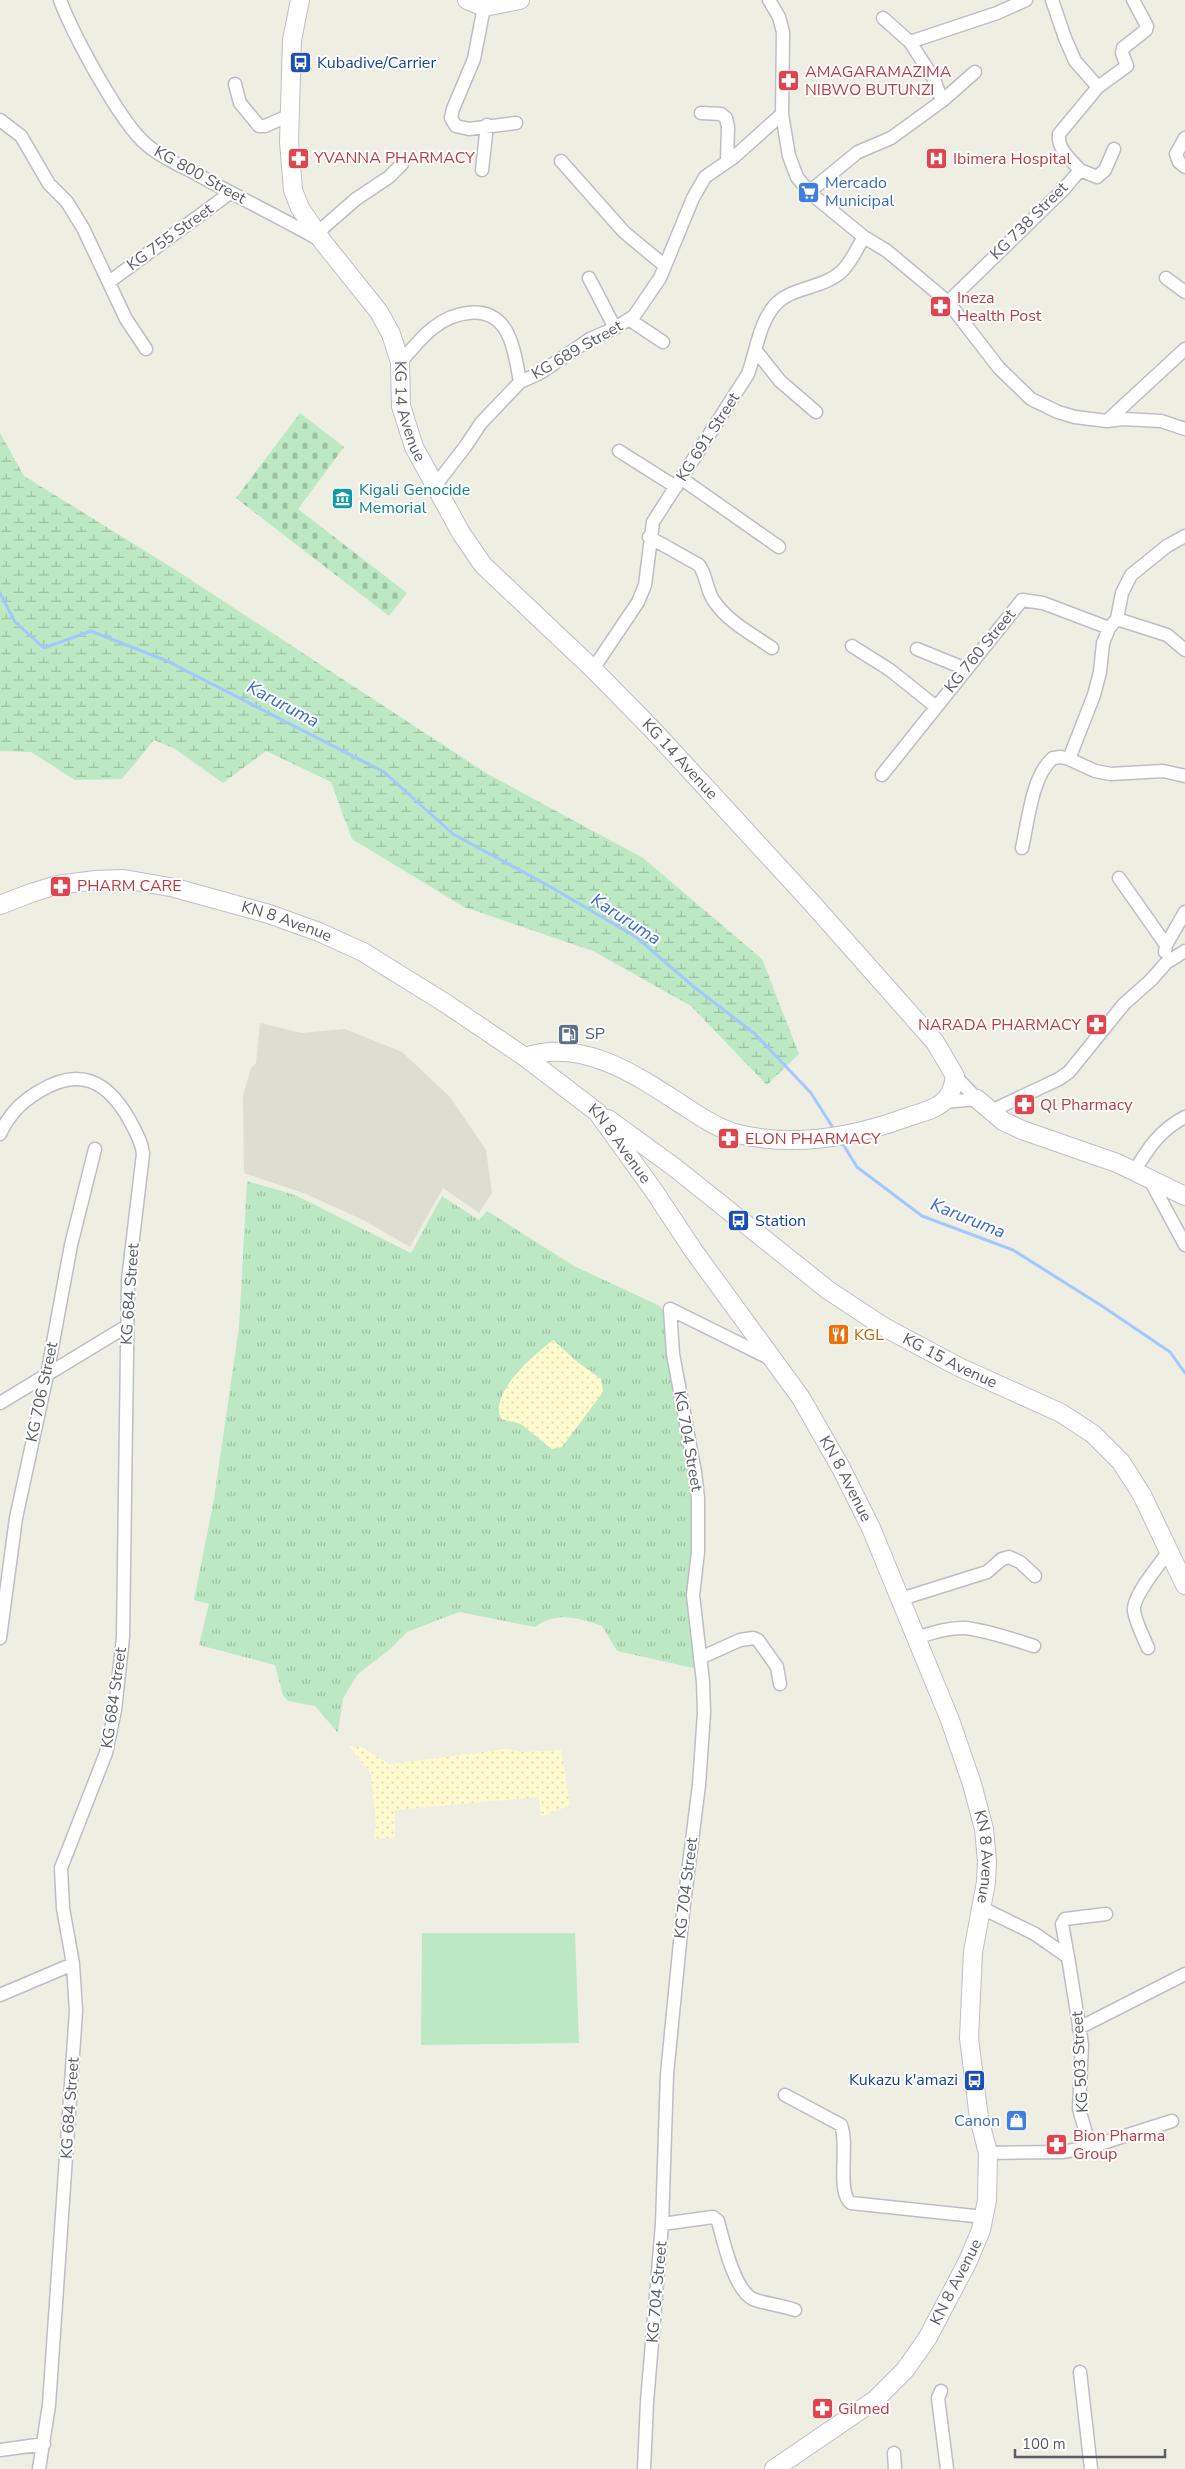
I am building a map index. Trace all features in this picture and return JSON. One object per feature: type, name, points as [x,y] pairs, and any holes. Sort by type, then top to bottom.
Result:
[{"type":"main road","name":"KG 14 Avenue","points":[[300,0],[292,40],[289,161],[293,190],[300,208],[320,237],[379,312],[391,334],[400,362],[401,406],[414,447],[434,487],[482,565],[593,669],[652,729],[836,930],[935,1042],[955,1076]]},
{"type":"main road","points":[[467,0],[484,7],[520,0]]},
{"type":"main road","name":"KN 8 Avenue","points":[[0,906],[31,892],[57,886],[124,878],[175,888],[269,914],[319,932],[362,952],[445,1003],[525,1057],[597,1112],[654,1191],[692,1250],[801,1398],[841,1468],[871,1528],[950,1720],[972,1784],[984,1829],[988,1861],[982,1908],[973,1952],[969,2038],[978,2118],[988,2153],[988,2200],[982,2230],[952,2293],[927,2339],[905,2370],[875,2400],[774,2469]]},
{"type":"main road","points":[[525,1057],[553,1050],[600,1058],[724,1129],[768,1139],[791,1141],[822,1140],[891,1123],[928,1111],[944,1102],[951,1095],[955,1076]]},
{"type":"main road","points":[[977,1099],[1004,1121],[1022,1130],[1118,1164],[1185,1196]]},
{"type":"main road","name":"KG 15 Avenue","points":[[597,1112],[653,1151],[828,1290],[884,1326],[959,1367],[1061,1413],[1093,1434],[1121,1462],[1142,1495],[1185,1585]]},
{"type":"main road","points":[[629,1157],[653,1151]]},
{"type":"main road","points":[[640,1172],[651,1166],[671,1167]]},
{"type":"main road","points":[[654,1191],[671,1167]]},
{"type":"street","name":"KG 800 Street","points":[[60,0],[110,94],[134,133],[159,154],[230,193],[320,237]]},
{"type":"street","points":[[769,0],[779,17],[783,32],[782,114],[789,156],[797,177],[809,192],[864,237],[887,251],[948,302],[999,368],[1031,399],[1058,412],[1075,417],[1107,421],[1123,418],[1161,421],[1185,429]]},
{"type":"street","points":[[910,42],[1026,0]]},
{"type":"street","points":[[1052,0],[1065,38],[1076,61],[1098,87]]},
{"type":"street","name":"KG 738 Street","points":[[948,302],[1064,189],[1080,170],[1064,152],[1058,140],[1059,134],[1098,87],[1127,66],[1122,53],[1123,48],[1146,30],[1146,19],[1134,0]]},
{"type":"street","points":[[484,7],[474,59],[451,118],[456,126],[469,129],[487,125],[516,123]]},
{"type":"street","points":[[883,18],[910,42],[934,79],[942,101]]},
{"type":"street","points":[[809,192],[858,152],[891,138],[942,101],[975,72]]},
{"type":"street","points":[[235,84],[240,103],[259,126],[265,126],[290,115]]},
{"type":"street","points":[[701,113],[721,114],[726,118],[728,127],[727,161]]},
{"type":"street","name":"KG 689 Street","points":[[434,487],[481,423],[520,382],[540,373],[590,339],[630,320],[660,278],[693,198],[705,177],[727,161],[782,114]]},
{"type":"street","points":[[0,120],[21,136],[49,184],[67,202],[83,228],[126,319],[146,349]]},
{"type":"street","points":[[482,170],[487,125]]},
{"type":"street","points":[[1185,138],[1176,154],[1179,162],[1185,167]]},
{"type":"street","points":[[1080,170],[1097,177],[1102,174],[1114,149]]},
{"type":"street","points":[[561,161],[624,232],[665,266]]},
{"type":"street","points":[[320,237],[356,199],[389,177],[402,164]]},
{"type":"street","name":"KG 755 Street","points":[[109,282],[230,193]]},
{"type":"street","name":"KG 691 Street","points":[[593,669],[638,602],[645,584],[652,522],[748,374],[757,352],[761,332],[775,305],[804,289],[827,281],[842,272],[864,237]]},
{"type":"street","points":[[589,278],[615,328]]},
{"type":"street","points":[[1166,278],[1185,292]]},
{"type":"street","points":[[400,362],[432,329],[457,314],[474,312],[498,321],[506,331],[520,382]]},
{"type":"street","points":[[630,320],[663,342]]},
{"type":"street","points":[[1107,421],[1185,349]]},
{"type":"street","points":[[757,352],[780,381],[816,412]]},
{"type":"street","points":[[619,451],[679,483],[779,547]]},
{"type":"street","points":[[1069,759],[1089,712],[1100,672],[1103,643],[1113,623],[1122,593],[1131,575],[1167,546],[1185,536]]},
{"type":"street","points":[[649,537],[699,565],[703,572],[707,589],[725,616],[772,648]]},
{"type":"street","name":"KG 760 Street","points":[[882,775],[934,706],[1024,599],[1113,623]]},
{"type":"street","points":[[1113,623],[1167,636],[1185,650]]},
{"type":"street","points":[[852,646],[890,670],[934,706]]},
{"type":"street","points":[[917,649],[966,669]]},
{"type":"street","points":[[1022,848],[1037,782],[1042,771],[1053,758],[1069,759],[1095,772],[1111,774],[1163,770],[1185,776]]},
{"type":"street","points":[[1119,878],[1166,945]]},
{"type":"street","points":[[1166,963],[1166,945],[1185,912]]},
{"type":"street","points":[[991,1111],[1070,1072],[1091,1047],[1108,1021],[1166,963],[1185,952]]},
{"type":"street","points":[[955,1076],[977,1099]]},
{"type":"street","name":"KG 684 Street","points":[[0,1134],[7,1121],[23,1102],[55,1081],[66,1079],[82,1080],[103,1088],[122,1108],[141,1142],[143,1154],[128,1280],[123,1637],[115,1710],[106,1753],[61,1868],[63,1908],[73,1964],[76,2011],[52,2367],[44,2444],[39,2469]]},
{"type":"street","points":[[944,1102],[977,1099]]},
{"type":"street","points":[[1134,1172],[1151,1143],[1161,1132],[1185,1117]]},
{"type":"street","name":"KG 706 Street","points":[[0,1638],[16,1518],[47,1375],[71,1245],[95,1149]]},
{"type":"street","points":[[1150,1180],[1185,1245]]},
{"type":"street","name":"KG 704 Street","points":[[644,2469],[647,2402],[662,2224],[667,2074],[704,1713],[693,1595],[698,1552],[698,1498],[673,1354],[670,1309],[772,1360]]},
{"type":"street","points":[[0,1403],[126,1326]]},
{"type":"street","points":[[1148,1648],[1134,1612],[1134,1605],[1138,1596],[1169,1551]]},
{"type":"street","points":[[901,1599],[986,1572],[1002,1558],[1009,1557],[1020,1562],[1035,1576]]},
{"type":"street","points":[[916,1638],[948,1629],[966,1628],[1004,1636],[1034,1646]]},
{"type":"street","points":[[700,1658],[740,1640],[753,1638],[758,1640],[777,1667],[780,1684]]},
{"type":"street","points":[[982,1908],[1035,1934],[1068,1957]]},
{"type":"street","name":"KG 503 Street","points":[[1090,2147],[1079,2108],[1082,2044],[1062,1924],[1065,1919],[1106,1914]]},
{"type":"street","points":[[0,1995],[73,1964]]},
{"type":"street","points":[[1079,2028],[1185,1974]]},
{"type":"street","points":[[785,2095],[841,2125],[844,2132],[843,2192],[846,2200],[851,2203],[984,2217]]},
{"type":"street","points":[[988,2153],[1062,2152],[1090,2147],[1172,2122]]},
{"type":"street","points":[[662,2224],[713,2217],[718,2221],[728,2261],[746,2294],[754,2299],[781,2304],[795,2310]]},
{"type":"street","points":[[1080,2372],[1090,2469]]},
{"type":"street","points":[[941,2390],[938,2398],[947,2469]]},
{"type":"street","points":[[0,2450],[44,2444]]},
{"type":"street","points":[[894,2453],[895,2469]]},
{"type":"shaded area","points":[[260,1023],[302,1033],[345,1029],[402,1052],[450,1097],[486,1150],[492,1193],[479,1213],[443,1188],[410,1247],[363,1220],[306,1194],[244,1173],[243,1096],[251,1068],[256,1063]]},
{"type":"green space","points":[[300,413],[344,447],[298,509],[407,593],[389,616],[236,498]]},
{"type":"green space","points":[[0,433],[24,476],[176,570],[486,773],[643,858],[762,959],[799,1054],[767,1085],[691,1006],[593,951],[464,907],[352,839],[331,782],[266,751],[223,783],[175,749],[154,740],[122,779],[75,780],[31,752],[0,751]]},
{"type":"green space","points":[[247,1181],[295,1195],[411,1253],[442,1196],[479,1220],[487,1211],[574,1266],[660,1306],[665,1314],[697,1466],[698,1669],[617,1651],[602,1626],[576,1619],[551,1619],[535,1627],[459,1612],[407,1632],[389,1650],[358,1674],[343,1698],[338,1733],[315,1706],[288,1701],[283,1695],[275,1665],[199,1645],[209,1604],[194,1600],[214,1499],[239,1327]],"holes":[[[553,1340],[576,1361],[601,1379],[552,1449],[521,1424]]]},
{"type":"green space","points":[[422,1933],[575,1933],[579,2043],[421,2045]]},
{"type":"sand","points":[[553,1340],[576,1361],[601,1379],[603,1392],[562,1447],[552,1449],[521,1424],[501,1419],[499,1408],[501,1397],[515,1375]]},
{"type":"sand","points":[[349,1746],[361,1747],[390,1764],[506,1749],[523,1752],[561,1750],[570,1805],[541,1817],[539,1797],[395,1810],[395,1838],[374,1839],[376,1824],[371,1774]]},
{"type":"waterway","name":"Karuruma","points":[[0,593],[15,622],[44,648],[91,631],[167,661],[384,772],[453,834],[549,886],[636,937],[694,987],[755,1034],[811,1093],[835,1131]]},
{"type":"waterway","name":"Karuruma","points":[[841,1141],[857,1167],[922,1216],[1013,1250],[1102,1306],[1170,1352],[1185,1373]]},
{"type":"place","name":"Kubadive/Carrier","points":[[301,63]]},
{"type":"place","name":"AMAGARAMAZIMA NIBWO BUTUNZI","points":[[789,81]]},
{"type":"place","name":"YVANNA PHARMACY","points":[[298,158]]},
{"type":"place","name":"Ibimera Hospital","points":[[937,159]]},
{"type":"place","name":"Mercado Municipal","points":[[809,192]]},
{"type":"place","name":"Ineza Health Post","points":[[941,307]]},
{"type":"place","name":"Kigali Genocide Memorial","points":[[343,499]]},
{"type":"place","name":"PHARM CARE","points":[[61,886]]},
{"type":"place","name":"NARADA PHARMACY","points":[[1097,1025]]},
{"type":"place","name":"SP","points":[[569,1034]]},
{"type":"place","name":"Ql Pharmacy","points":[[1024,1105]]},
{"type":"place","name":"ELON PHARMACY","points":[[729,1139]]},
{"type":"place","name":"Station","points":[[739,1221]]},
{"type":"place","name":"KGL","points":[[838,1335]]},
{"type":"place","name":"Kukazu k'amazi","points":[[974,2080]]},
{"type":"place","name":"Canon","points":[[1016,2121]]},
{"type":"place","name":"Bion Pharma Group","points":[[1057,2145]]},
{"type":"place","name":"Gilmed","points":[[822,2409]]}]
